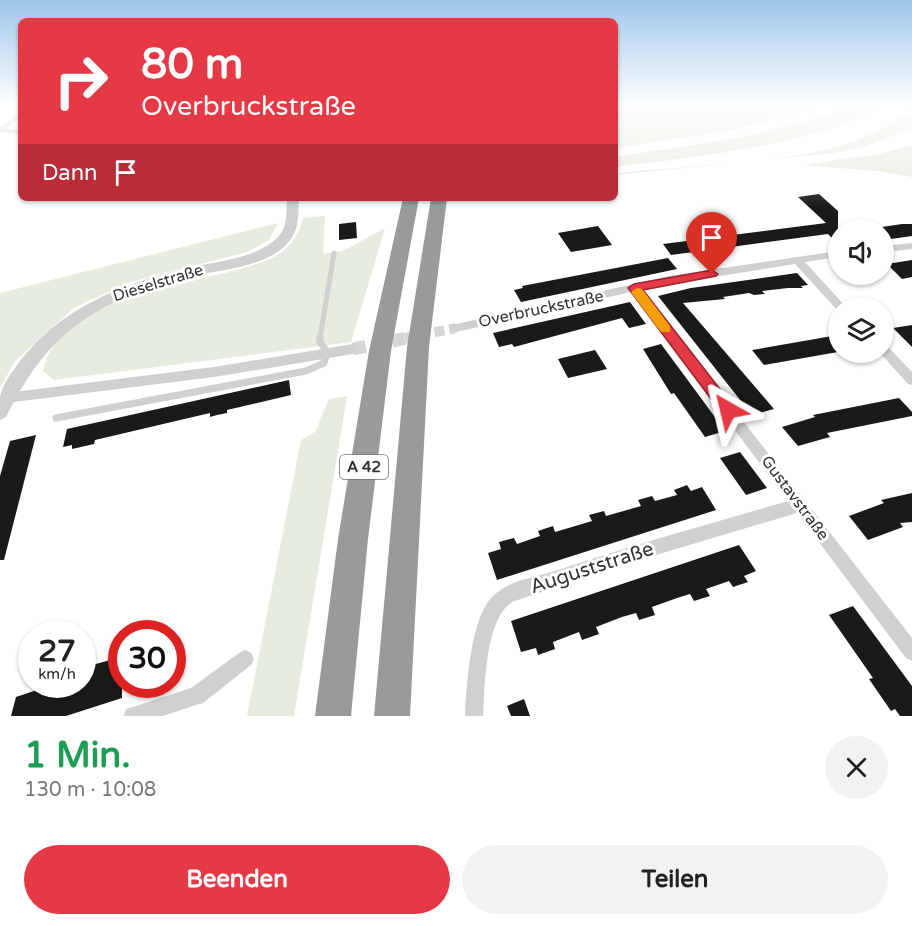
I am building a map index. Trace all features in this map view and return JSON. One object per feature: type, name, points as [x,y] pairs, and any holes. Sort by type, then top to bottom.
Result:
[{"type":"highway","name":"A 42","points":[[392,716],[418,347],[437,207]]},
{"type":"highway","name":"A 42","points":[[333,716],[370,421],[408,209]]},
{"type":"street","name":"Dieselstraße","points":[[3,405],[36,353],[73,318],[104,299],[132,288],[250,258],[270,250],[288,234],[293,201]]},
{"type":"street","points":[[894,248],[912,246]]},
{"type":"street","name":"Overbruckstraße","points":[[456,328],[634,288],[828,255]]},
{"type":"street","points":[[797,260],[832,297]]},
{"type":"street","name":"Gustavstraße","points":[[634,288],[912,652]]},
{"type":"street","points":[[3,405],[353,349]]},
{"type":"street","points":[[894,361],[912,380]]},
{"type":"street","name":"Auguststraße","points":[[474,716],[476,684],[488,621],[496,604],[509,595],[590,567],[801,505]]},
{"type":"street","points":[[134,716],[196,696],[245,659]]},
{"type":"lane","points":[[56,418],[306,371],[324,363],[327,352],[320,342],[320,331],[327,306],[334,253]]},
{"type":"shaded area","points":[[618,139],[672,139],[618,148]]},
{"type":"shaded area","points":[[728,139],[792,139],[716,154],[618,167],[618,157]]},
{"type":"shaded area","points":[[859,139],[883,139],[866,146],[834,153],[762,160],[801,155]]},
{"type":"shaded area","points":[[912,145],[912,177],[877,171],[802,165],[879,154]]},
{"type":"shaded area","points":[[734,163],[618,175],[670,169]]},
{"type":"shaded area","points":[[325,216],[323,254],[343,251],[385,228],[351,342],[54,380],[43,371],[56,343],[78,321],[108,305],[142,293],[247,267],[274,257],[293,240],[300,229],[303,218]]},
{"type":"shaded area","points":[[278,223],[269,240],[247,252],[131,282],[75,307],[15,361],[0,388],[0,293]]},
{"type":"shaded area","points":[[347,396],[294,716],[247,716],[301,440],[315,432],[329,399]]},
{"type":"building","points":[[819,194],[838,211],[838,219],[828,219],[828,234],[671,255],[663,244],[826,223],[798,197]]},
{"type":"building","points":[[356,222],[357,238],[339,240],[339,224]]},
{"type":"building","points":[[912,224],[912,236],[894,239],[894,225]]},
{"type":"building","points":[[598,226],[612,245],[571,252],[558,233]]},
{"type":"building","points":[[668,258],[677,269],[521,302],[514,290],[523,288],[522,286]]},
{"type":"building","points":[[912,260],[912,277],[902,279],[894,271],[894,263]]},
{"type":"building","points":[[797,273],[808,285],[801,286],[803,288],[762,291],[765,294],[749,293],[723,297],[725,299],[683,303],[774,409],[752,415],[658,296],[691,288]]},
{"type":"building","points":[[630,302],[646,324],[629,328],[622,318],[514,347],[512,344],[499,347],[493,333]]},
{"type":"building","points":[[912,325],[912,347],[894,329]]},
{"type":"building","points":[[828,337],[828,354],[764,365],[752,350]]},
{"type":"building","points":[[661,344],[725,431],[705,437],[674,393],[671,394],[643,349]]},
{"type":"building","points":[[595,350],[607,369],[568,378],[558,359]]},
{"type":"building","points":[[289,380],[291,395],[227,410],[227,413],[210,417],[210,413],[95,440],[94,444],[72,449],[72,445],[63,447],[67,429]]},
{"type":"building","points":[[899,398],[912,412],[912,416],[827,433],[830,437],[798,446],[782,427],[815,417],[813,415]]},
{"type":"building","points":[[36,435],[4,560],[0,560],[0,476],[10,441]]},
{"type":"building","points":[[740,452],[767,488],[746,495],[720,458]]},
{"type":"building","points":[[687,485],[691,491],[702,487],[716,510],[497,580],[488,553],[501,549],[499,542],[514,538],[517,544],[540,536],[538,531],[553,526],[555,532],[592,521],[589,515],[604,511],[606,516],[641,506],[638,500],[652,496],[655,501],[677,495],[674,490]]},
{"type":"building","points":[[912,493],[912,522],[900,523],[903,527],[868,540],[849,516],[884,503],[881,500]]},
{"type":"building","points":[[739,545],[756,571],[744,576],[748,582],[733,587],[729,581],[706,589],[710,596],[694,601],[690,594],[677,598],[652,607],[655,615],[639,620],[636,613],[622,617],[596,627],[599,634],[582,640],[579,632],[553,642],[555,649],[538,655],[536,648],[521,652],[511,621]]},
{"type":"building","points":[[853,606],[912,686],[912,716],[900,716],[895,709],[891,711],[869,679],[873,678],[829,615]]},
{"type":"building","points":[[108,661],[108,698],[122,698],[66,716],[11,716],[18,696],[96,698],[96,664]]},
{"type":"building","points":[[524,699],[530,716],[511,716],[507,706]]},
{"type":"tunnel","points":[[405,338],[456,328]]},
{"type":"tunnel","points":[[353,349],[412,337]]},
{"type":"slow traffic","points":[[637,292],[666,329]]},
{"type":"route","points":[[712,274],[634,288],[728,410]]}]
